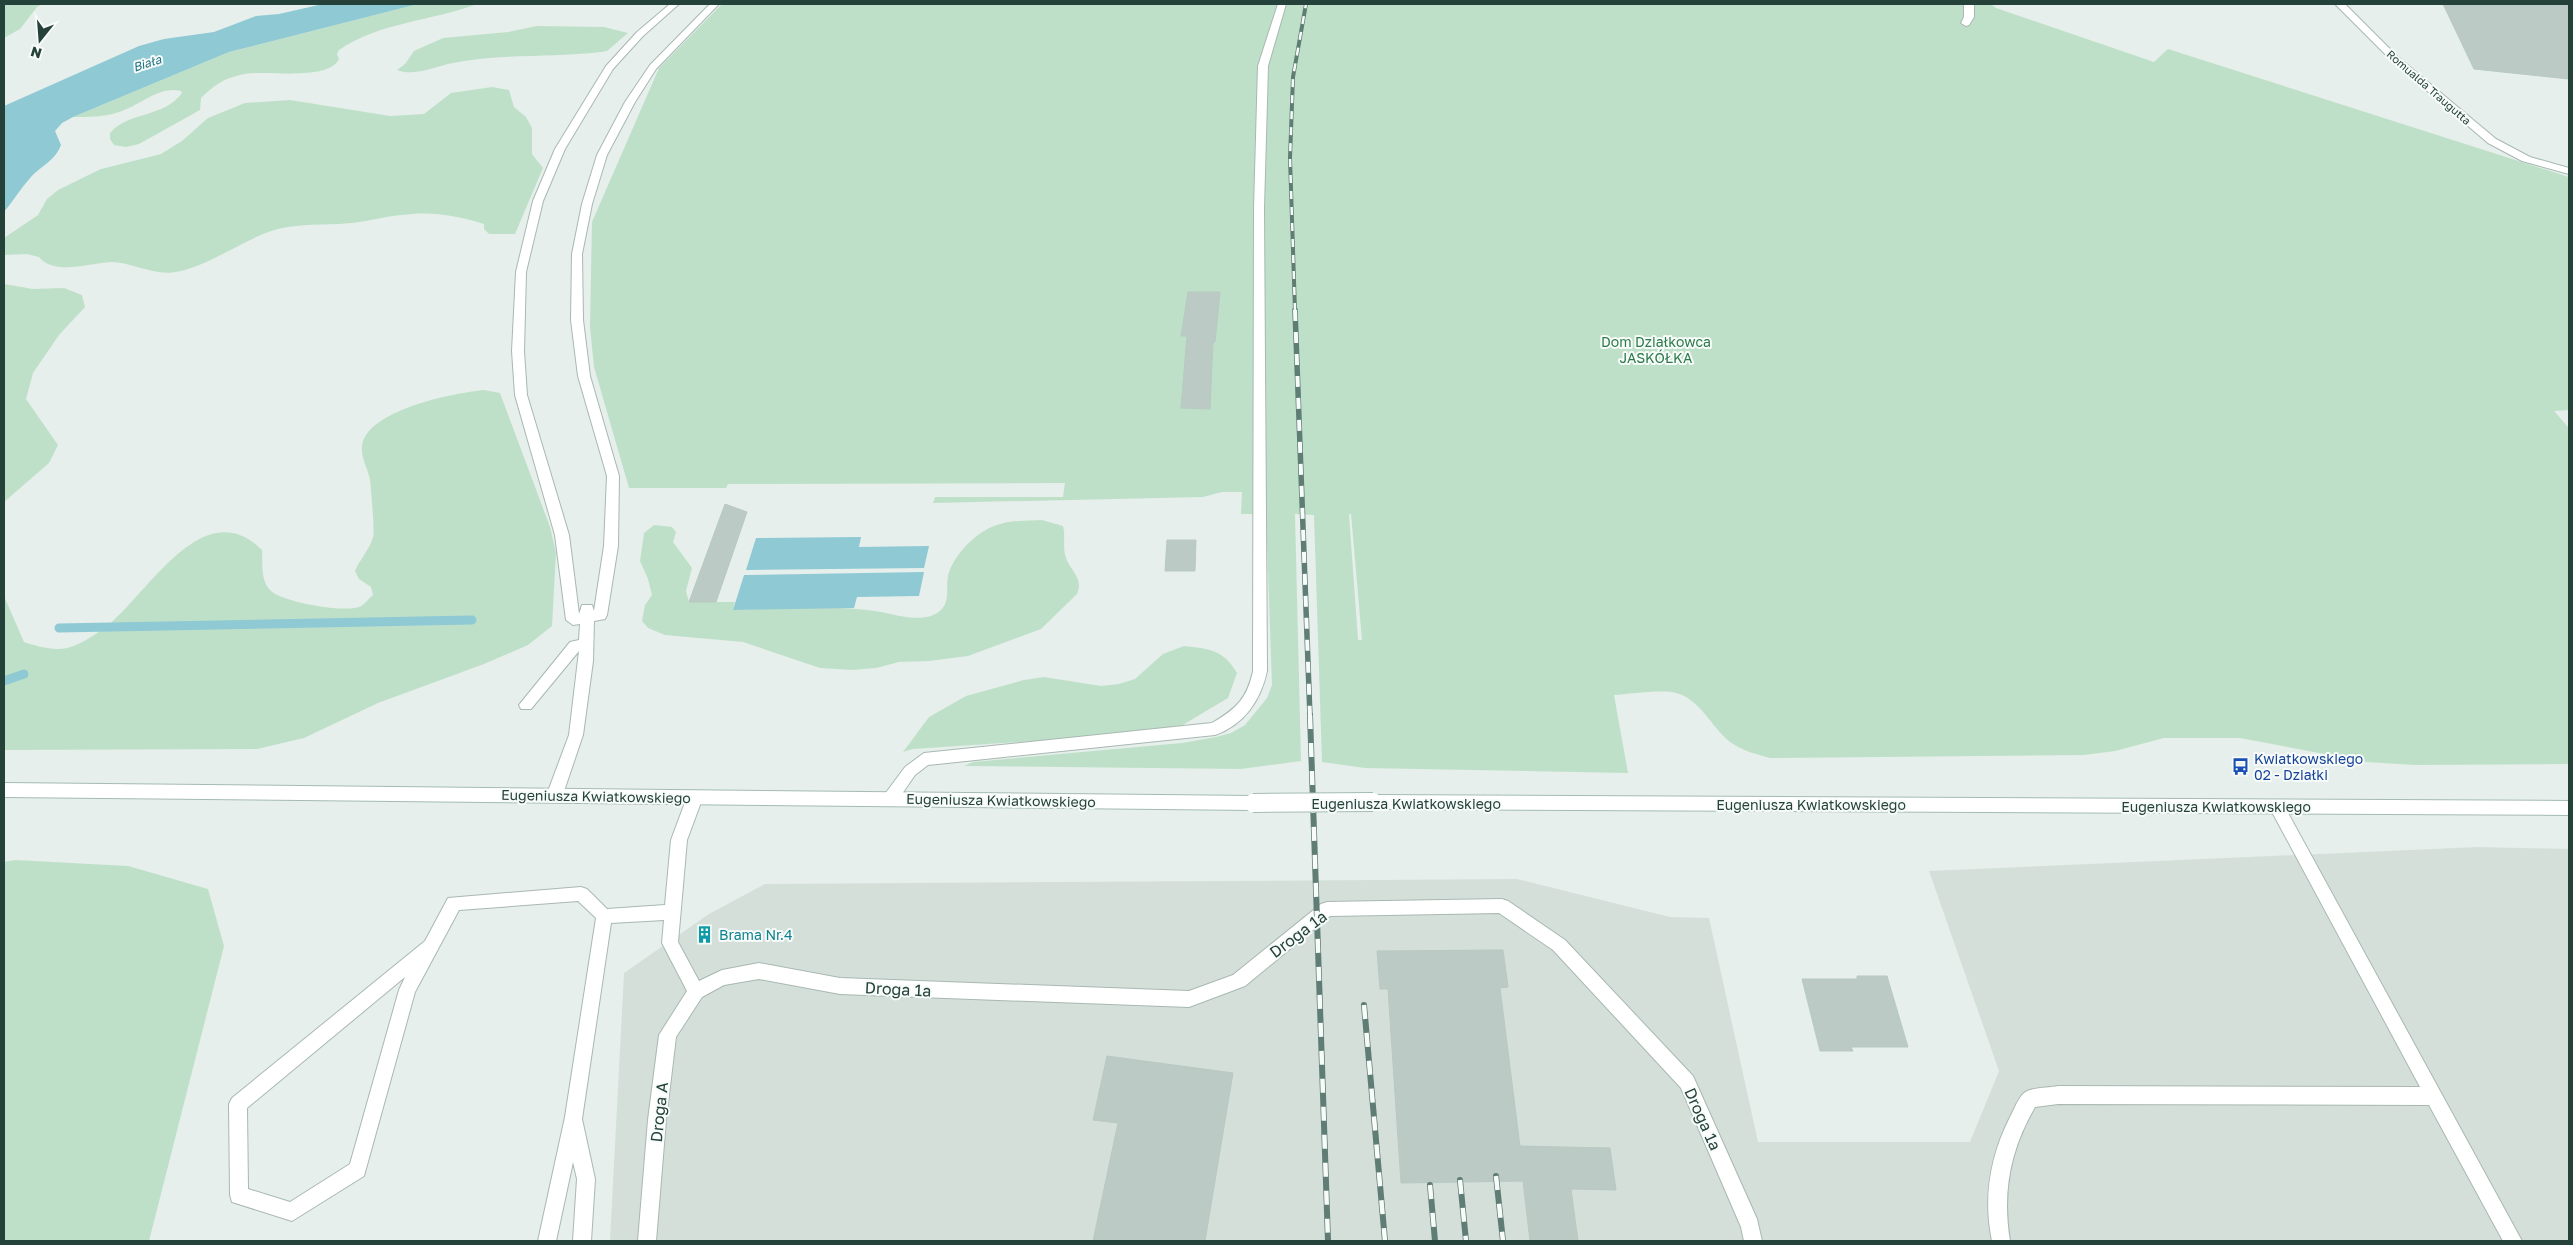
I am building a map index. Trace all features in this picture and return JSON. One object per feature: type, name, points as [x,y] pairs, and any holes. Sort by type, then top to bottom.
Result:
[{"type":"main road","points":[[1966,23],[1969,17],[1968,4]]},
{"type":"main road","name":"Romualda Traugutta","points":[[2340,4],[2395,59],[2492,141],[2526,159],[2569,171]]},
{"type":"main road","name":"Eugeniusza Kwiatkowskiego","points":[[4,790],[555,794],[1253,803],[2569,808]]},
{"type":"lane","points":[[675,4],[640,34],[609,68],[560,149],[538,201],[521,272],[518,351],[521,395],[562,535],[573,620],[587,613],[600,615],[611,546],[613,476],[584,376],[577,320],[577,254],[588,204],[602,155],[630,102],[653,67],[715,4]]},
{"type":"lane","points":[[890,799],[910,771],[924,759],[1216,729],[1242,713],[1256,692],[1260,671],[1259,208],[1263,66],[1282,4]]},
{"type":"lane","points":[[555,794],[576,735],[586,661],[587,613]]},
{"type":"lane","points":[[526,705],[575,646],[585,644]]},
{"type":"lane","points":[[695,797],[679,840],[671,912],[670,943],[696,991]]},
{"type":"lane","points":[[2278,807],[2514,1241]]},
{"type":"lane","points":[[432,945],[238,1104],[239,1195],[292,1212],[358,1170],[407,990],[432,945],[454,903],[581,894],[604,916],[671,912]]},
{"type":"lane","name":"Droga 1a","points":[[696,991],[722,978],[759,971],[840,986],[1188,999],[1239,981],[1327,910],[1502,906],[1559,945],[1687,1082],[1752,1234]]},
{"type":"lane","points":[[547,1241],[574,1118],[604,916]]},
{"type":"lane","name":"Droga A","points":[[647,1241],[657,1120],[668,1035],[696,991]]},
{"type":"lane","points":[[2001,1241],[1997,1224],[1996,1190],[2015,1122],[2030,1099],[2058,1096],[2435,1096]]},
{"type":"lane","points":[[574,1118],[586,1179],[582,1241]]},
{"type":"shaded area","points":[[2478,847],[2569,849],[2569,1241],[610,1241],[624,973],[709,914],[765,884],[1517,879],[1670,917],[1709,918],[1758,1142],[1970,1142],[1999,1071],[1929,871]]},
{"type":"green space","points":[[4,4],[42,4],[37,7],[20,29],[4,38]]},
{"type":"green space","points":[[418,4],[477,4],[372,33],[339,50],[337,54],[339,59],[332,66],[322,71],[308,73],[250,73],[223,81],[201,98],[200,110],[139,144],[126,147],[114,145],[110,139],[110,133],[127,121],[166,107],[175,101],[182,93],[181,91],[173,90],[157,93],[127,109],[113,114],[73,117],[229,52]]},
{"type":"green space","name":"Dom Działkowca JASKÓŁKA","points":[[722,4],[1991,4],[1996,8],[2154,62],[2168,49],[2569,177],[2569,410],[2554,411],[2569,428],[2569,764],[2415,765],[2367,762],[2240,738],[2164,738],[2115,751],[2084,755],[1770,758],[1749,752],[1730,742],[1692,701],[1676,693],[1663,691],[1614,695],[1628,773],[1365,768],[1322,762],[1314,515],[1295,514],[1301,761],[1241,769],[964,766],[973,762],[1182,743],[1231,733],[1245,725],[1267,698],[1272,685],[1266,514],[1241,514],[1242,492],[1222,492],[1203,497],[933,503],[935,497],[1063,497],[1065,483],[728,484],[726,488],[629,488],[594,367],[590,327],[592,222],[659,68]],"holes":[[[1349,514],[1351,514],[1362,640],[1358,640]]]},
{"type":"green space","points":[[537,26],[604,27],[628,33],[607,51],[601,52],[490,58],[453,63],[418,72],[397,70],[405,64],[414,51],[443,38],[508,32]]},
{"type":"green space","points":[[492,87],[509,90],[514,107],[526,117],[532,128],[532,154],[543,168],[515,234],[489,234],[484,229],[484,224],[440,214],[404,215],[348,223],[296,226],[271,231],[204,263],[171,273],[162,273],[128,264],[111,262],[63,267],[54,266],[46,263],[39,257],[27,254],[4,255],[4,238],[38,215],[47,199],[58,190],[101,169],[161,154],[182,141],[208,118],[245,103],[290,100],[390,116],[424,114],[451,93]]},
{"type":"green space","points":[[4,284],[33,289],[64,288],[82,295],[85,307],[59,335],[33,373],[26,399],[58,445],[49,463],[4,502]]},
{"type":"green space","points":[[484,390],[500,393],[550,527],[556,553],[552,626],[528,645],[484,664],[378,703],[304,738],[257,749],[4,750],[4,596],[24,642],[56,649],[70,647],[101,631],[114,620],[181,551],[201,539],[221,533],[241,536],[262,550],[265,582],[267,587],[277,595],[301,603],[330,608],[343,609],[361,606],[373,595],[371,587],[359,579],[355,571],[370,546],[373,537],[370,480],[362,451],[367,434],[378,423],[394,413],[433,400]]},
{"type":"green space","points":[[1042,520],[1063,526],[1065,554],[1078,579],[1079,588],[1077,594],[1041,629],[968,656],[929,661],[899,662],[876,668],[852,670],[820,668],[743,642],[665,635],[648,628],[642,621],[645,605],[652,595],[648,579],[640,561],[644,533],[654,525],[672,527],[676,532],[673,542],[692,568],[686,591],[689,602],[735,602],[733,610],[845,608],[917,618],[931,616],[945,605],[947,581],[951,568],[960,552],[974,538],[989,528],[1002,523]]},
{"type":"green space","points":[[1184,646],[1208,650],[1221,655],[1232,665],[1237,673],[1228,698],[1181,726],[1065,739],[913,749],[903,752],[929,717],[966,696],[1024,680],[1044,677],[1101,686],[1119,684],[1135,679],[1163,654]]},
{"type":"green space","points":[[15,860],[128,866],[208,889],[224,946],[149,1241],[4,1241],[4,862]]},
{"type":"water","name":"Biała","points":[[323,4],[418,4],[229,52],[73,117],[62,123],[55,131],[61,145],[55,155],[31,177],[4,212],[4,106],[139,46],[164,39],[214,32],[256,16],[279,14]]},
{"type":"water","points":[[861,537],[859,547],[929,546],[924,568],[746,570],[756,538]]},
{"type":"water","points":[[924,572],[919,596],[857,597],[854,608],[733,610],[744,575]]},
{"type":"building","points":[[2443,4],[2569,4],[2569,79],[2474,69]]},
{"type":"building","points":[[1188,292],[1220,292],[1215,342],[1213,342],[1210,409],[1181,408],[1187,336],[1181,336]]},
{"type":"building","points":[[725,504],[747,512],[716,602],[689,602]]},
{"type":"building","points":[[1167,540],[1196,540],[1195,571],[1165,571]]},
{"type":"building","points":[[1503,950],[1508,987],[1500,988],[1520,1146],[1610,1148],[1616,1190],[1571,1189],[1578,1241],[1530,1241],[1523,1181],[1401,1183],[1388,989],[1380,989],[1377,951]]},
{"type":"building","points":[[1857,976],[1887,976],[1908,1047],[1851,1047],[1853,1051],[1820,1051],[1802,979],[1857,979]]},
{"type":"building","points":[[1107,1056],[1233,1073],[1205,1241],[1093,1241],[1118,1123],[1093,1120]]},
{"type":"waterway","points":[[59,628],[472,620]]},
{"type":"waterway","points":[[4,681],[24,674]]},
{"type":"railway","points":[[1295,311],[1290,158],[1293,77],[1306,4]]},
{"type":"railway","points":[[1295,310],[1310,717]]},
{"type":"railway","points":[[1310,715],[1328,1241]]},
{"type":"railway","points":[[1364,1005],[1385,1241]]},
{"type":"railway","points":[[1496,1176],[1503,1241]]},
{"type":"railway","points":[[1460,1180],[1466,1241]]},
{"type":"railway","points":[[1430,1185],[1435,1241]]},
{"type":"place","name":"Kwiatkowskiego 02 - Działki","points":[[2240,766]]},
{"type":"place","name":"Brama Nr.4","points":[[705,934]]}]
